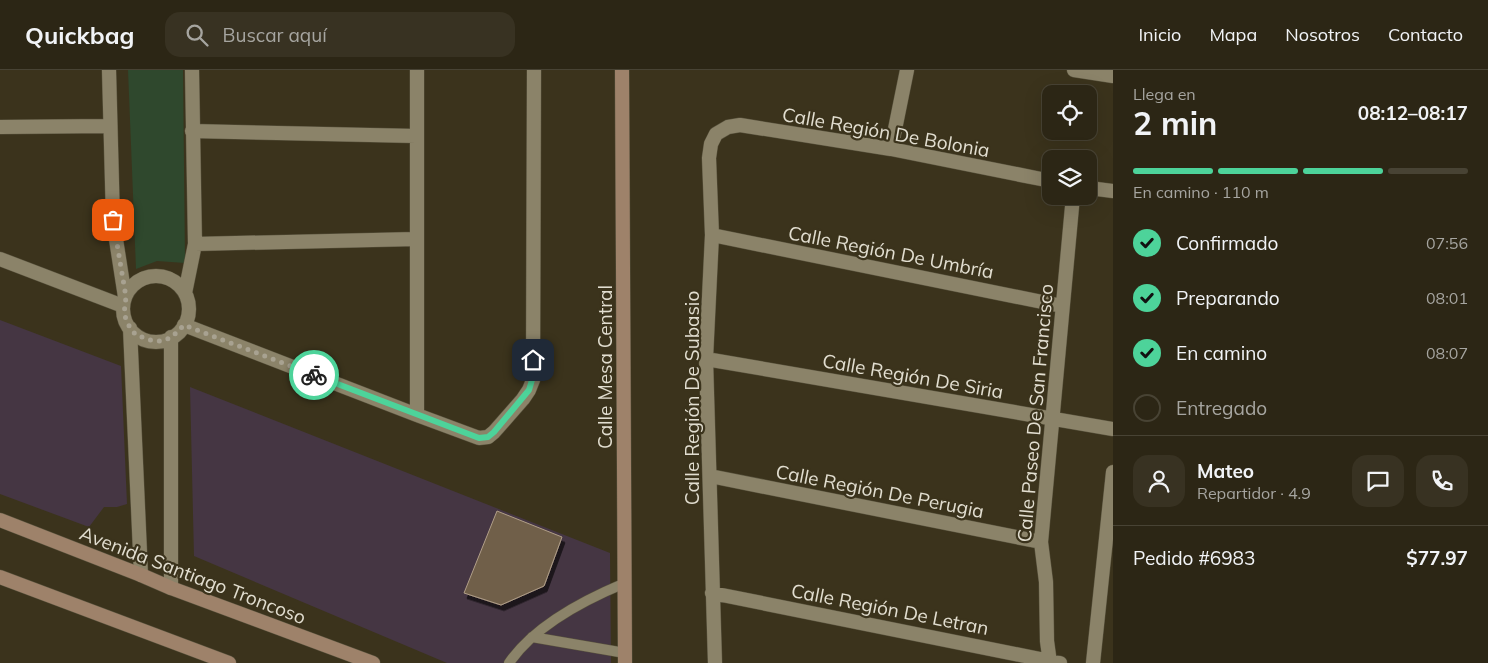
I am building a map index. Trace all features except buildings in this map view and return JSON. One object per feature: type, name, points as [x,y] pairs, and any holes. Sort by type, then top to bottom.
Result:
[{"type":"main road","name":"Calle Mesa Central","points":[[622,70],[625,658]]},
{"type":"main road","name":"Avenida Santiago Troncoso","points":[[0,520],[171,588],[373,663]]},
{"type":"main road","points":[[0,577],[229,663]]},
{"type":"street","points":[[109,70],[113,220],[126,322],[136,335],[153,341],[163,341],[172,337],[184,325],[189,309],[185,293],[178,284],[170,279],[154,276],[139,281],[131,288],[124,302]]},
{"type":"street","points":[[185,293],[195,244],[192,70]]},
{"type":"street","points":[[416,70],[417,415]]},
{"type":"street","points":[[184,325],[479,438],[488,437],[529,390],[532,380],[534,70]]},
{"type":"street","points":[[891,149],[907,70]]},
{"type":"street","points":[[1074,70],[1113,76]]},
{"type":"street","name":"Calle Región De Bolonia","points":[[716,134],[728,127],[740,125],[891,149],[1042,179]]},
{"type":"street","points":[[0,127],[109,126]]},
{"type":"street","points":[[192,131],[416,136]]},
{"type":"street","name":"Calle Región De Subasio","points":[[714,663],[706,359],[712,235],[709,158],[711,144],[716,134]]},
{"type":"street","points":[[1097,189],[1113,191]]},
{"type":"street","name":"Calle Paseo De San Francisco","points":[[1053,662],[1047,641],[1046,582],[1041,542],[1072,205]]},
{"type":"street","name":"Calle Región De Umbría","points":[[712,235],[1062,306]]},
{"type":"street","points":[[195,244],[416,240]]},
{"type":"street","points":[[0,259],[124,302]]},
{"type":"street","points":[[130,328],[141,575]]},
{"type":"street","points":[[171,588],[172,337]]},
{"type":"street","name":"Calle Región De Siria","points":[[706,359],[1113,429]]},
{"type":"street","points":[[1093,663],[1113,472]]},
{"type":"street","name":"Calle Región De Perugia","points":[[710,476],[1041,542]]},
{"type":"street","name":"Calle Región De Letran","points":[[712,593],[1053,662]]},
{"type":"lane","points":[[509,663],[532,637],[570,609],[625,583]]},
{"type":"lane","points":[[532,637],[625,658]]},
{"type":"shaded area","points":[[0,320],[121,366],[127,504],[117,507],[104,507],[89,527],[0,494]]},
{"type":"shaded area","points":[[190,387],[610,553],[611,663],[447,663],[194,556]]},
{"type":"green space","points":[[128,70],[183,70],[185,263],[157,261],[136,269]]},
{"type":"way so far","points":[[113,220],[126,297],[123,306],[124,314],[126,322],[136,335],[144,339],[163,341],[176,334],[184,325],[314,375]]},
{"type":"route","points":[[314,375],[479,438],[488,437],[494,432],[523,399],[529,390],[532,380],[533,360]]}]
